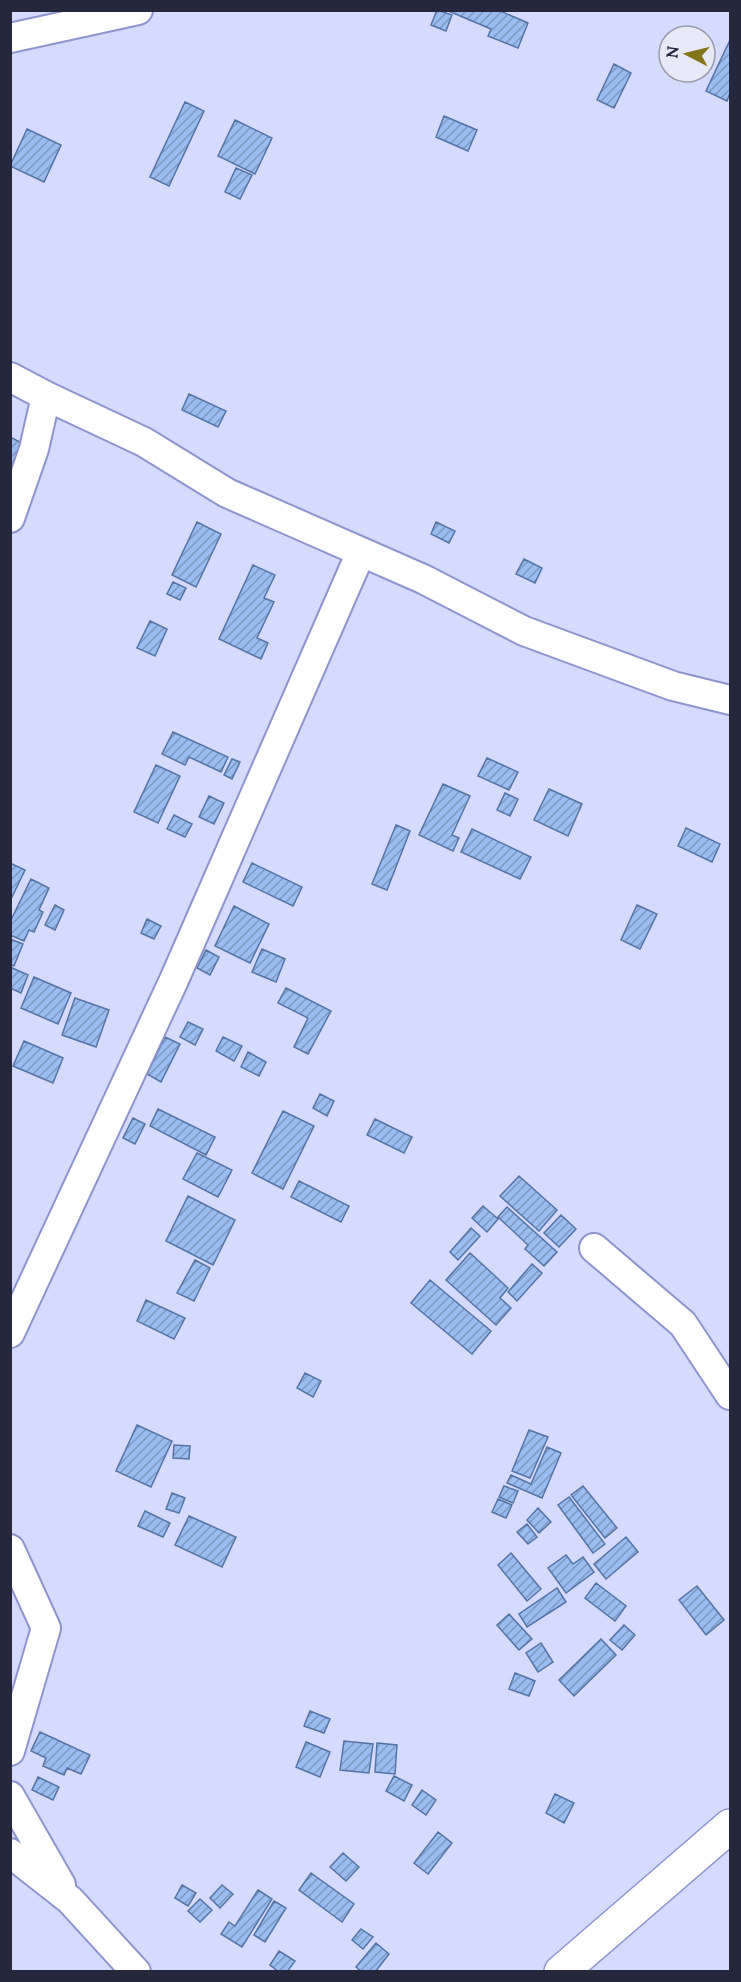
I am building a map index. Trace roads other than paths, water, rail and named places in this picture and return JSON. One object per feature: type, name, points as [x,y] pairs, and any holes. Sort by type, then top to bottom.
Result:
[{"type":"highway","points":[[561,1971],[730,1826]]},
{"type":"street","points":[[10,38],[138,10]]},
{"type":"street","points":[[10,377],[144,442],[227,494],[423,579],[524,631],[673,686],[730,700]]},
{"type":"street","points":[[10,518],[34,449],[46,396]]},
{"type":"street","points":[[10,1333],[174,980],[361,552]]},
{"type":"street","points":[[594,1248],[683,1324],[730,1395]]},
{"type":"street","points":[[10,1549],[46,1628],[10,1751]]},
{"type":"street","points":[[10,1796],[70,1900]]},
{"type":"street","points":[[10,1853],[70,1900],[136,1971]]}]
